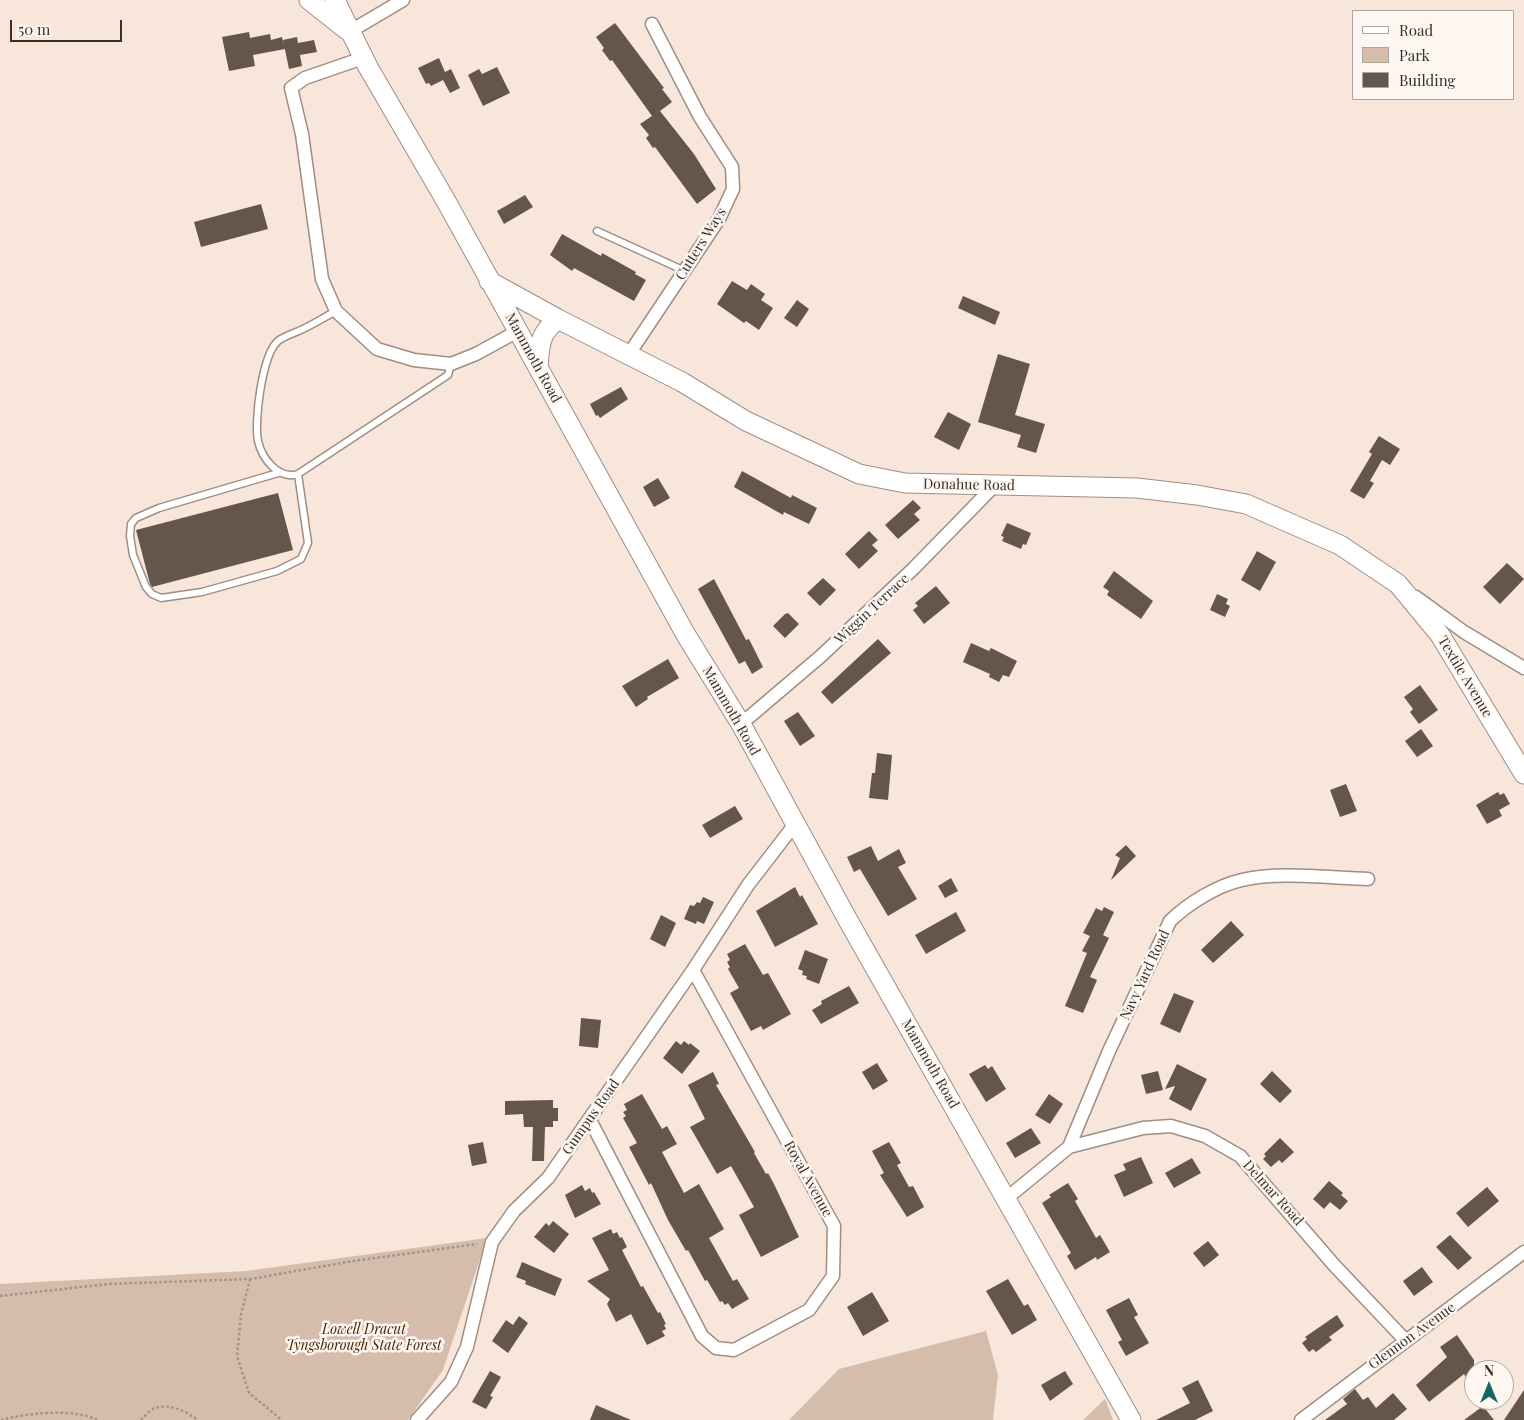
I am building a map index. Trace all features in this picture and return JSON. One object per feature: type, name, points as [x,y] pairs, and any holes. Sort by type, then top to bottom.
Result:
[{"type":"main road","points":[[309,0],[349,32]]},
{"type":"main road","name":"Mammoth Road","points":[[335,0],[363,58],[518,331],[686,635],[741,724],[795,824],[1131,1420]]},
{"type":"main road","name":"Donahue Road","points":[[489,281],[558,319],[682,382],[746,421],[858,474],[905,483],[945,486],[995,485],[1137,488],[1197,495],[1246,504],[1340,544],[1398,584]]},
{"type":"main road","points":[[538,367],[540,343],[544,332],[558,319]]},
{"type":"main road","name":"Textile Avenue","points":[[1398,584],[1440,635],[1524,774]]},
{"type":"street","points":[[349,32],[403,0]]},
{"type":"street","name":"Cutters Ways","points":[[629,354],[719,219],[733,189],[732,167],[700,117],[652,24]]},
{"type":"street","points":[[363,58],[305,78],[291,88],[302,134],[322,279],[336,311],[377,349],[414,360],[451,364],[476,354],[518,331]]},
{"type":"street","name":"Wiggin Terrace","points":[[741,724],[821,656],[914,568],[995,485]]},
{"type":"street","points":[[1398,584],[1464,632],[1524,668]]},
{"type":"street","name":"Gumpus Road","points":[[417,1420],[451,1382],[467,1347],[492,1242],[514,1211],[548,1178],[693,970],[748,885],[795,824]]},
{"type":"street","name":"Navy Yard Road","points":[[1007,1198],[1069,1147],[1109,1052],[1170,921],[1184,908],[1217,889],[1242,879],[1282,877],[1368,879]]},
{"type":"street","name":"Royal Avenue","points":[[590,1120],[702,1336],[716,1348],[734,1350],[809,1310],[833,1276],[834,1226],[693,970]]},
{"type":"street","name":"Delmar Road","points":[[1069,1147],[1143,1128],[1171,1126],[1205,1136],[1240,1156],[1334,1265],[1406,1341]]},
{"type":"street","name":"Glennon Avenue","points":[[1300,1420],[1524,1252]]},
{"type":"lane","points":[[597,231],[685,271]]},
{"type":"lane","points":[[336,311],[278,341],[266,364],[260,387],[258,443],[278,472],[290,476],[298,474],[448,375],[451,364]]},
{"type":"lane","points":[[278,472],[159,508],[136,518],[131,524],[130,536],[138,570],[146,587],[152,594],[161,598],[181,597],[277,571],[301,559],[308,543],[298,474]]},
{"type":"path","points":[[0,1296],[109,1284],[250,1279],[353,1261],[485,1243]]},
{"type":"path","points":[[250,1279],[241,1315],[237,1356],[249,1393],[282,1420]]},
{"type":"path","points":[[141,1420],[153,1409],[171,1407],[188,1412],[198,1420]]},
{"type":"path","points":[[1,1420],[17,1416],[80,1413],[98,1420]]},
{"type":"green space","name":"Lowell Dracut Tyngsborough State Forest","points":[[487,1238],[443,1370],[408,1420],[0,1420],[0,1284],[246,1271]]},
{"type":"green space","points":[[986,1331],[998,1375],[993,1420],[789,1420],[839,1369]]},
{"type":"green space","points":[[1105,1399],[1113,1420],[1083,1420]]},
{"type":"building","points":[[615,23],[664,88],[662,89],[672,102],[660,111],[694,154],[716,189],[697,204],[655,147],[653,148],[646,138],[649,135],[640,124],[652,116],[612,60],[610,61],[602,50],[604,48],[596,37]]},
{"type":"building","points":[[249,32],[250,38],[270,34],[271,40],[282,37],[285,49],[253,55],[255,66],[229,71],[222,37]]},
{"type":"building","points":[[297,37],[298,43],[314,40],[317,52],[300,55],[302,66],[289,69],[283,40]]},
{"type":"building","points":[[439,58],[445,72],[451,69],[460,88],[450,93],[443,80],[431,86],[429,83],[426,84],[418,68]]},
{"type":"building","points":[[497,67],[510,93],[483,106],[468,75],[479,69],[482,74]]},
{"type":"building","points":[[525,195],[533,207],[504,224],[497,211]]},
{"type":"building","points":[[261,204],[268,229],[201,247],[194,222]]},
{"type":"building","points":[[562,234],[601,256],[602,253],[636,272],[635,274],[646,280],[634,301],[574,268],[572,271],[550,255]]},
{"type":"building","points":[[732,281],[747,290],[751,284],[765,294],[761,300],[773,308],[759,330],[746,321],[744,323],[717,304]]},
{"type":"building","points":[[963,296],[1000,312],[995,325],[958,308]]},
{"type":"building","points":[[797,300],[809,309],[797,327],[784,318]]},
{"type":"building","points":[[998,354],[1030,364],[1015,415],[1045,424],[1036,453],[1017,447],[1021,435],[978,422]]},
{"type":"building","points":[[621,387],[628,399],[600,418],[598,415],[596,416],[590,404]]},
{"type":"building","points":[[948,412],[971,424],[959,450],[934,437]]},
{"type":"building","points":[[1379,436],[1400,449],[1390,465],[1382,460],[1370,481],[1374,483],[1364,499],[1350,491],[1372,454],[1369,452]]},
{"type":"building","points":[[742,471],[791,498],[792,495],[817,508],[809,524],[784,512],[783,515],[734,487]]},
{"type":"building","points":[[658,478],[670,498],[654,507],[643,487]]},
{"type":"building","points":[[278,493],[293,550],[152,587],[136,530]]},
{"type":"building","points":[[913,500],[921,508],[914,514],[920,520],[898,539],[885,525]]},
{"type":"building","points":[[1007,523],[1031,533],[1026,545],[1023,544],[1021,549],[1002,541],[1004,537],[1001,536]]},
{"type":"building","points":[[869,531],[878,540],[872,545],[878,551],[859,569],[845,554]]},
{"type":"building","points":[[1257,551],[1276,562],[1260,591],[1241,580]]},
{"type":"building","points":[[1507,563],[1524,579],[1500,604],[1483,587]]},
{"type":"building","points":[[1114,571],[1153,601],[1141,619],[1107,595],[1109,591],[1103,587]]},
{"type":"building","points":[[823,578],[836,590],[820,606],[807,593]]},
{"type":"building","points":[[714,579],[746,640],[749,639],[763,667],[752,674],[745,661],[739,664],[698,589]]},
{"type":"building","points":[[936,586],[950,603],[924,624],[913,610],[918,606],[915,603]]},
{"type":"building","points":[[1217,594],[1228,599],[1226,604],[1230,606],[1225,617],[1210,610]]},
{"type":"building","points":[[788,613],[799,624],[785,638],[773,626]]},
{"type":"building","points":[[878,639],[891,653],[832,704],[821,692]]},
{"type":"building","points":[[971,643],[989,651],[991,648],[1017,661],[1009,677],[1003,675],[999,682],[989,677],[990,674],[963,662]]},
{"type":"building","points":[[668,659],[679,678],[647,697],[648,699],[636,707],[622,686]]},
{"type":"building","points":[[1420,685],[1438,710],[1419,724],[1410,712],[1413,709],[1404,697]]},
{"type":"building","points":[[798,712],[815,736],[800,746],[784,721]]},
{"type":"building","points":[[1421,729],[1433,746],[1417,757],[1405,741]]},
{"type":"building","points":[[877,753],[892,755],[888,800],[869,798],[872,773],[875,773]]},
{"type":"building","points":[[1346,784],[1357,811],[1340,817],[1330,790]]},
{"type":"building","points":[[1498,792],[1500,795],[1504,793],[1510,804],[1499,810],[1502,816],[1487,824],[1476,805]]},
{"type":"building","points":[[735,806],[743,819],[710,838],[702,825]]},
{"type":"building","points":[[1126,845],[1136,856],[1111,880],[1120,858],[1115,855]]},
{"type":"building","points":[[871,846],[878,861],[899,849],[906,863],[898,867],[917,899],[888,916],[860,869],[854,872],[847,857]]},
{"type":"building","points":[[951,878],[958,891],[945,898],[938,886]]},
{"type":"building","points":[[795,887],[800,897],[802,895],[818,924],[775,947],[756,911]]},
{"type":"building","points":[[703,897],[714,902],[704,924],[697,921],[696,924],[684,919],[690,905],[694,906],[697,902],[700,903]]},
{"type":"building","points":[[1104,907],[1114,912],[1103,935],[1109,938],[1090,977],[1097,980],[1083,1013],[1065,1006],[1087,953],[1082,951],[1090,936],[1083,933],[1096,908],[1102,911]]},
{"type":"building","points":[[956,912],[966,931],[926,954],[915,935]]},
{"type":"building","points":[[661,915],[676,923],[665,947],[650,939]]},
{"type":"building","points":[[1231,921],[1244,935],[1213,963],[1201,950]]},
{"type":"building","points":[[745,944],[763,975],[768,973],[791,1014],[763,1030],[761,1026],[751,1031],[730,993],[739,988],[728,969],[730,967],[727,962],[730,960],[727,954]]},
{"type":"building","points":[[805,950],[828,959],[819,984],[806,979],[807,976],[802,975],[803,971],[798,969]]},
{"type":"building","points":[[849,986],[859,1003],[821,1024],[812,1010],[822,1004],[821,1001]]},
{"type":"building","points":[[1174,993],[1194,1001],[1180,1033],[1160,1024]]},
{"type":"building","points":[[581,1018],[601,1020],[598,1048],[579,1046]]},
{"type":"building","points":[[676,1041],[681,1045],[684,1041],[689,1045],[690,1043],[700,1051],[682,1074],[663,1058]]},
{"type":"building","points":[[877,1063],[888,1081],[873,1090],[862,1072]]},
{"type":"building","points":[[1177,1064],[1207,1079],[1191,1111],[1169,1099],[1175,1086],[1165,1089]]},
{"type":"building","points":[[985,1065],[988,1069],[992,1066],[1006,1089],[986,1102],[969,1074]]},
{"type":"building","points":[[1158,1071],[1163,1090],[1146,1094],[1141,1075]]},
{"type":"building","points":[[1272,1071],[1292,1091],[1280,1103],[1260,1084]]},
{"type":"building","points":[[713,1072],[719,1084],[716,1085],[766,1174],[768,1173],[799,1237],[761,1257],[739,1215],[754,1207],[731,1166],[717,1174],[690,1127],[705,1119],[688,1085]]},
{"type":"building","points":[[642,1094],[662,1129],[667,1126],[677,1144],[662,1152],[684,1193],[699,1184],[724,1229],[709,1238],[733,1281],[737,1279],[749,1299],[732,1309],[728,1303],[725,1305],[722,1301],[720,1302],[707,1280],[705,1281],[688,1250],[686,1251],[668,1220],[651,1183],[649,1185],[629,1147],[637,1143],[623,1118],[626,1116],[623,1112],[627,1110],[624,1104]]},
{"type":"building","points":[[1049,1094],[1063,1104],[1050,1124],[1035,1115]]},
{"type":"building","points":[[553,1100],[553,1108],[558,1108],[558,1121],[553,1121],[553,1127],[545,1127],[544,1161],[532,1161],[533,1127],[524,1127],[523,1114],[505,1115],[505,1101]]},
{"type":"building","points":[[1031,1128],[1041,1143],[1015,1158],[1006,1143]]},
{"type":"building","points":[[1280,1138],[1294,1152],[1282,1163],[1279,1160],[1271,1167],[1263,1159],[1266,1156],[1264,1154]]},
{"type":"building","points":[[483,1142],[487,1163],[472,1166],[468,1145]]},
{"type":"building","points":[[889,1142],[901,1163],[897,1165],[909,1187],[913,1186],[924,1207],[907,1217],[880,1175],[884,1173],[872,1151]]},
{"type":"building","points":[[1141,1157],[1153,1183],[1124,1197],[1114,1175],[1126,1170],[1123,1164]]},
{"type":"building","points":[[1192,1158],[1201,1173],[1174,1188],[1165,1173]]},
{"type":"building","points":[[1329,1181],[1343,1193],[1341,1195],[1348,1201],[1340,1210],[1330,1202],[1324,1209],[1313,1199]]},
{"type":"building","points":[[1068,1183],[1078,1199],[1075,1201],[1096,1238],[1100,1235],[1110,1252],[1097,1260],[1096,1257],[1075,1270],[1067,1256],[1071,1253],[1042,1203],[1051,1197],[1049,1195]]},
{"type":"building","points":[[582,1185],[585,1191],[590,1188],[592,1193],[594,1192],[601,1204],[575,1218],[565,1195]]},
{"type":"building","points":[[1487,1187],[1499,1201],[1468,1227],[1456,1213]]},
{"type":"building","points":[[553,1221],[569,1234],[554,1253],[534,1237],[546,1223],[549,1226]]},
{"type":"building","points":[[611,1229],[613,1234],[617,1232],[620,1238],[622,1237],[627,1247],[622,1250],[641,1287],[643,1286],[666,1324],[664,1325],[666,1329],[662,1331],[665,1336],[647,1345],[631,1314],[616,1322],[607,1304],[610,1299],[587,1281],[609,1270],[592,1238]]},
{"type":"building","points":[[1450,1235],[1472,1258],[1458,1270],[1436,1247]]},
{"type":"building","points":[[1208,1241],[1219,1255],[1204,1267],[1193,1253]]},
{"type":"building","points":[[522,1262],[562,1279],[555,1296],[525,1284],[526,1281],[516,1277]]},
{"type":"building","points":[[1422,1267],[1433,1282],[1414,1296],[1403,1281]]},
{"type":"building","points":[[1008,1279],[1024,1306],[1028,1304],[1037,1320],[1012,1335],[986,1291]]},
{"type":"building","points":[[872,1292],[889,1321],[863,1336],[847,1307]]},
{"type":"building","points":[[1129,1298],[1138,1315],[1134,1317],[1149,1343],[1126,1356],[1118,1342],[1122,1340],[1106,1310]]},
{"type":"building","points":[[1337,1315],[1344,1326],[1329,1337],[1332,1340],[1316,1352],[1313,1349],[1309,1352],[1302,1343],[1307,1339],[1305,1337]]},
{"type":"building","points":[[519,1316],[528,1323],[508,1353],[492,1341],[506,1320],[513,1325]]},
{"type":"building","points":[[1457,1335],[1474,1360],[1464,1360],[1464,1374],[1429,1402],[1416,1385],[1447,1357],[1440,1347]]},
{"type":"building","points":[[490,1371],[501,1377],[490,1396],[493,1397],[486,1409],[472,1402]]},
{"type":"building","points":[[1065,1371],[1073,1384],[1050,1401],[1041,1385]]},
{"type":"building","points":[[1198,1380],[1213,1411],[1195,1420],[1156,1420],[1190,1403],[1182,1388]]},
{"type":"building","points":[[1355,1389],[1363,1400],[1368,1397],[1376,1408],[1393,1393],[1407,1409],[1394,1420],[1325,1420],[1347,1404],[1343,1399]]},
{"type":"building","points":[[1524,1390],[1524,1420],[1504,1420],[1511,1410],[1514,1410],[1514,1405]]},
{"type":"building","points":[[596,1405],[631,1420],[590,1420]]},
{"type":"building","points":[[1478,1410],[1486,1410],[1494,1420],[1464,1420]]}]
